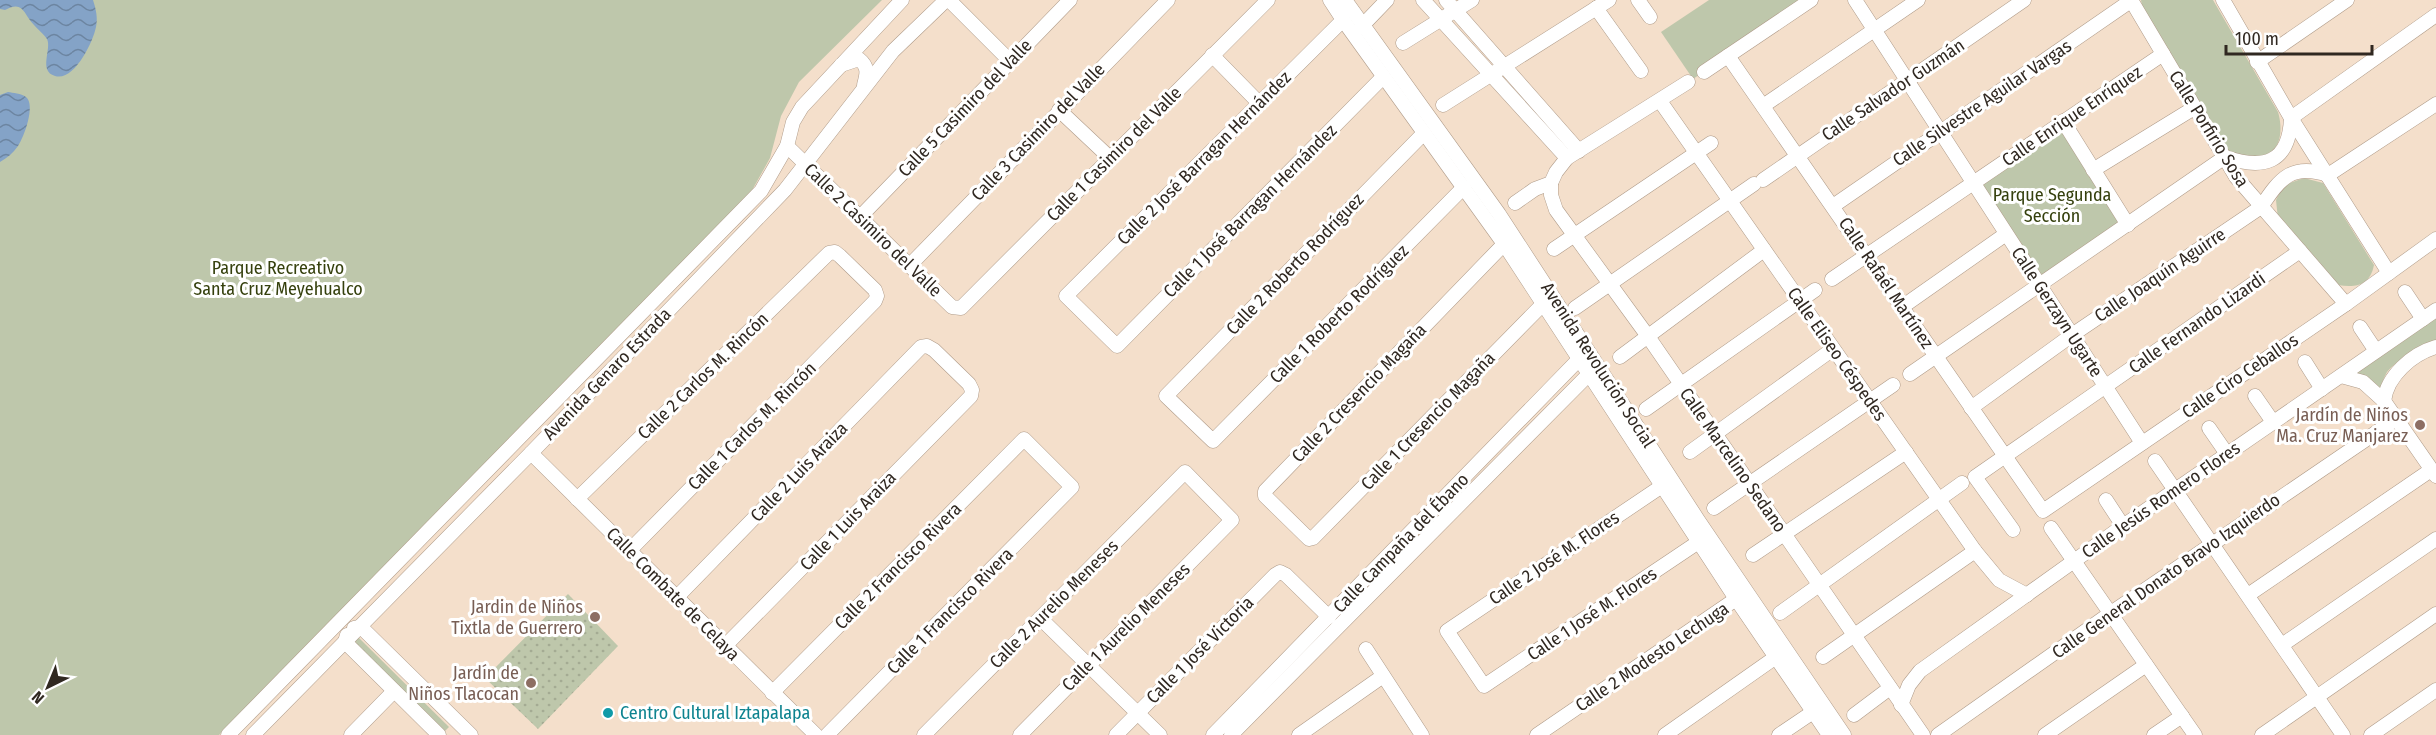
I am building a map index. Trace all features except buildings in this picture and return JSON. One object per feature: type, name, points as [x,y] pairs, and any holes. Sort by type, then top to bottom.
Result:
[{"type":"street","name":"Avenida Genaro Estrada","points":[[228,735],[761,190],[787,146],[793,123],[802,107],[902,0]]},
{"type":"street","points":[[947,0],[1010,61]]},
{"type":"street","name":"Avenida Genaro Estrada","points":[[253,735],[351,633],[531,453],[785,190],[864,85],[893,51],[947,0]]},
{"type":"street","name":"Calle 5 Casimiro del Valle","points":[[860,217],[1070,0]]},
{"type":"street","name":"Calle 1 Casimiro del Valle","points":[[961,308],[1268,0]]},
{"type":"street","name":"Avenida Revolución Social","points":[[1330,0],[1504,244],[1543,304],[1584,354]]},
{"type":"street","name":"Avenida Revolución Social","points":[[1345,0],[1499,214],[1662,486],[1829,735]]},
{"type":"street","points":[[1362,26],[1387,0]]},
{"type":"street","points":[[1423,0],[1567,158]]},
{"type":"street","points":[[1403,43],[1440,20],[1451,5],[1472,0]]},
{"type":"street","points":[[1443,105],[1609,0]]},
{"type":"street","points":[[1638,0],[1650,18]]},
{"type":"street","points":[[1704,72],[1811,0]]},
{"type":"street","name":"Calle Gerzayn Ugarte","points":[[1855,0],[2142,443]]},
{"type":"street","points":[[1763,106],[1918,0]]},
{"type":"street","name":"Calle Salvador Guzmán","points":[[1575,308],[2024,0]]},
{"type":"street","name":"Calle Porfirio Sosa","points":[[2132,0],[2236,177],[2346,304]]},
{"type":"street","name":"Calle Silvestre Aguilar Vargas","points":[[1833,206],[2132,0]]},
{"type":"street","points":[[2257,62],[2347,0]]},
{"type":"street","name":"Calle 3 Casimiro del Valle","points":[[910,266],[1161,2]]},
{"type":"street","points":[[2229,2],[2257,62],[2389,273]]},
{"type":"street","points":[[1451,5],[1579,151]]},
{"type":"street","points":[[1596,8],[1641,71]]},
{"type":"street","points":[[1910,374],[2225,157],[2245,164],[2268,161],[2284,148],[2288,141],[2291,118],[2436,15]]},
{"type":"street","name":"Calle 2 José Barragan Hernández","points":[[1066,296],[1343,20]]},
{"type":"street","name":"Calle Enrique Enríquez","points":[[1832,279],[2163,54]]},
{"type":"street","points":[[1212,55],[1259,103]]},
{"type":"street","name":"Calle Rafaél Martínez","points":[[1728,56],[2004,458],[2043,511]]},
{"type":"street","points":[[839,66],[859,59],[867,71],[864,85]]},
{"type":"street","name":"Calle 1 José Barragan Hernández","points":[[1066,296],[1118,346],[1383,76]]},
{"type":"street","points":[[1515,203],[1535,189],[1551,183],[1567,158],[1688,82]]},
{"type":"street","name":"Calle Eliseo Céspedes","points":[[1660,101],[1975,551],[1999,580],[2027,595]]},
{"type":"street","points":[[2328,175],[2436,104]]},
{"type":"street","points":[[2093,170],[2194,108]]},
{"type":"street","points":[[1059,110],[1110,158]]},
{"type":"street","points":[[2062,121],[2128,225]]},
{"type":"street","name":"Calle 2 Roberto Rodríguez","points":[[1213,441],[1166,396],[1424,133]]},
{"type":"street","points":[[1554,249],[1711,143]]},
{"type":"street","name":"Calle 2 Casimiro del Valle","points":[[787,146],[952,307],[961,308]]},
{"type":"street","name":"Calle Joaquín Aguirre","points":[[1971,408],[2072,335],[2261,207],[2277,184],[2292,173],[2309,170],[2328,175]]},
{"type":"street","name":"Calle Marcelino Sedano","points":[[1551,183],[1551,195],[1556,210],[1785,533],[1923,735]]},
{"type":"street","name":"Calle 1 Roberto Rodríguez","points":[[1213,441],[1464,188]]},
{"type":"street","points":[[1902,307],[2006,234]]},
{"type":"street","name":"Calle Ciro Ceballos","points":[[2043,511],[2346,304],[2436,239]]},
{"type":"street","name":"Calle 2 Cresencio Magaña","points":[[1313,538],[1309,539],[1265,496],[1264,492],[1504,244]]},
{"type":"street","points":[[1620,357],[1764,250]]},
{"type":"street","name":"Calle Fernando Lizardi","points":[[1780,613],[1939,499],[2004,458],[2300,251]]},
{"type":"street","name":"Calle 2 Carlos M. Rincón","points":[[577,499],[829,253],[835,252],[840,256],[875,290],[876,301]]},
{"type":"street","points":[[1646,410],[1815,290]]},
{"type":"street","points":[[2405,292],[2423,319]]},
{"type":"street","name":"Calle 1 Carlos M. Rincón","points":[[629,550],[876,301]]},
{"type":"street","name":"Calle 1 Cresencio Magaña","points":[[1313,538],[1543,304]]},
{"type":"street","name":"Calle Jesús Romero Flores","points":[[1901,705],[1909,685],[1920,671],[2123,526],[2436,310]]},
{"type":"street","points":[[2360,327],[2376,351]]},
{"type":"street","name":"Calle 1 Luis Araiza","points":[[725,646],[971,396],[972,390],[969,384],[934,350],[927,346],[921,347]]},
{"type":"street","points":[[2384,401],[2385,392],[2392,377],[2427,350],[2436,346]]},
{"type":"street","name":"Calle 2 Luis Araiza","points":[[676,598],[921,347]]},
{"type":"street","points":[[1690,452],[1833,349]]},
{"type":"street","name":"Calle Campaña del Ébano","points":[[1231,735],[1329,617],[1584,354]]},
{"type":"street","points":[[2305,362],[2322,389]]},
{"type":"street","name":"Avenida Revolución Social","points":[[1593,369],[1844,735]]},
{"type":"street","name":"Calle Campaña del Ébano","points":[[1213,735],[1267,690],[1593,369]]},
{"type":"street","points":[[1565,374],[1572,378],[1575,386]]},
{"type":"street","points":[[2248,595],[2434,473],[2384,401],[2363,382],[2341,376]]},
{"type":"street","points":[[1714,508],[1893,385]]},
{"type":"street","points":[[2255,396],[2273,422]]},
{"type":"street","name":"Calle General Donato Bravo Izquierdo","points":[[1938,735],[2396,418]]},
{"type":"street","points":[[2209,428],[2227,454]]},
{"type":"street","name":"Calle 1 Francisco Rivera","points":[[827,735],[1072,487],[1024,439]]},
{"type":"street","name":"Calle 2 Francisco Rivera","points":[[772,693],[1024,439]]},
{"type":"street","points":[[1753,555],[1906,452]]},
{"type":"street","name":"Calle Combate de Celaya","points":[[531,453],[816,735]]},
{"type":"street","points":[[2155,461],[2343,735]]},
{"type":"street","name":"Calle 1 Aurelio Meneses","points":[[1020,735],[1232,520],[1185,472]]},
{"type":"street","name":"Calle 2 Aurelio Meneses","points":[[924,735],[1185,472]]},
{"type":"street","points":[[1969,480],[2013,530]]},
{"type":"street","name":"Calle 2 José M. Flores","points":[[1484,686],[1447,631],[1662,486]]},
{"type":"street","points":[[2106,500],[2123,526]]},
{"type":"street","points":[[2052,528],[2195,735]]},
{"type":"street","points":[[2282,645],[2436,539]]},
{"type":"street","name":"Calle 1 José M. Flores","points":[[1484,686],[1700,542]]},
{"type":"street","points":[[1823,657],[1975,551]]},
{"type":"street","points":[[351,633],[358,612],[389,581],[404,556]]},
{"type":"street","name":"Calle 1 José Victoria","points":[[1116,735],[1280,572],[1286,575],[1329,617]]},
{"type":"street","name":"Calle 2 Modesto Lechuga","points":[[1537,735],[1736,599]]},
{"type":"street","points":[[2262,735],[2436,614]]},
{"type":"street","points":[[1040,618],[1160,735]]},
{"type":"street","points":[[351,633],[394,691],[439,735]]},
{"type":"street","points":[[270,693],[302,668],[334,636],[351,633],[459,722],[471,735]]},
{"type":"street","points":[[1366,649],[1421,735]]},
{"type":"street","points":[[1665,735],[1776,657]]},
{"type":"street","points":[[2045,735],[2146,665]]},
{"type":"street","points":[[1299,735],[1383,676]]},
{"type":"street","points":[[1854,715],[1890,688]]},
{"type":"street","points":[[2371,735],[2436,690]]},
{"type":"street","points":[[351,735],[394,691]]},
{"type":"street","points":[[1779,735],[1813,712]]},
{"type":"street","points":[[2154,735],[2182,716]]},
{"type":"street","points":[[446,735],[459,722]]},
{"type":"green space","name":"Parque Recreativo Santa Cruz Meyehualco","points":[[0,0],[882,0],[799,82],[781,116],[770,158],[750,194],[219,735],[0,735]]},
{"type":"green space","points":[[1709,0],[1808,0],[1693,79],[1661,32]]},
{"type":"green space","points":[[2141,0],[2213,0],[2278,112],[2280,132],[2274,150],[2259,158],[2229,153],[2143,11]]},
{"type":"green space","name":"Parque Segunda Sección","points":[[2063,131],[2124,224],[2041,279],[1980,186]]},
{"type":"green space","points":[[2304,178],[2323,183],[2374,265],[2369,277],[2362,284],[2338,285],[2278,219],[2276,200],[2280,192],[2287,184]]},
{"type":"green space","points":[[2436,313],[2436,341],[2418,348],[2391,368],[2383,380],[2379,395],[2349,374]]},
{"type":"green space","points":[[568,594],[618,646],[538,729],[485,678]]},
{"type":"green space","points":[[357,636],[449,727],[441,735],[349,645]]},
{"type":"water","points":[[0,0],[93,0],[96,27],[87,51],[76,67],[62,76],[50,73],[46,65],[47,39],[20,7],[0,9]]},
{"type":"water","points":[[8,92],[26,97],[30,107],[26,129],[18,146],[0,162],[0,95]]},
{"type":"place","name":"Jardín de Niños Ma. Cruz Manjarez","points":[[2420,425]]},
{"type":"place","name":"Jardin de Niños Tixtla de Guerrero","points":[[595,617]]},
{"type":"place","name":"Jardín de Niños Tlacocan","points":[[531,683]]},
{"type":"place","name":"Centro Cultural Iztapalapa","points":[[608,713]]}]
